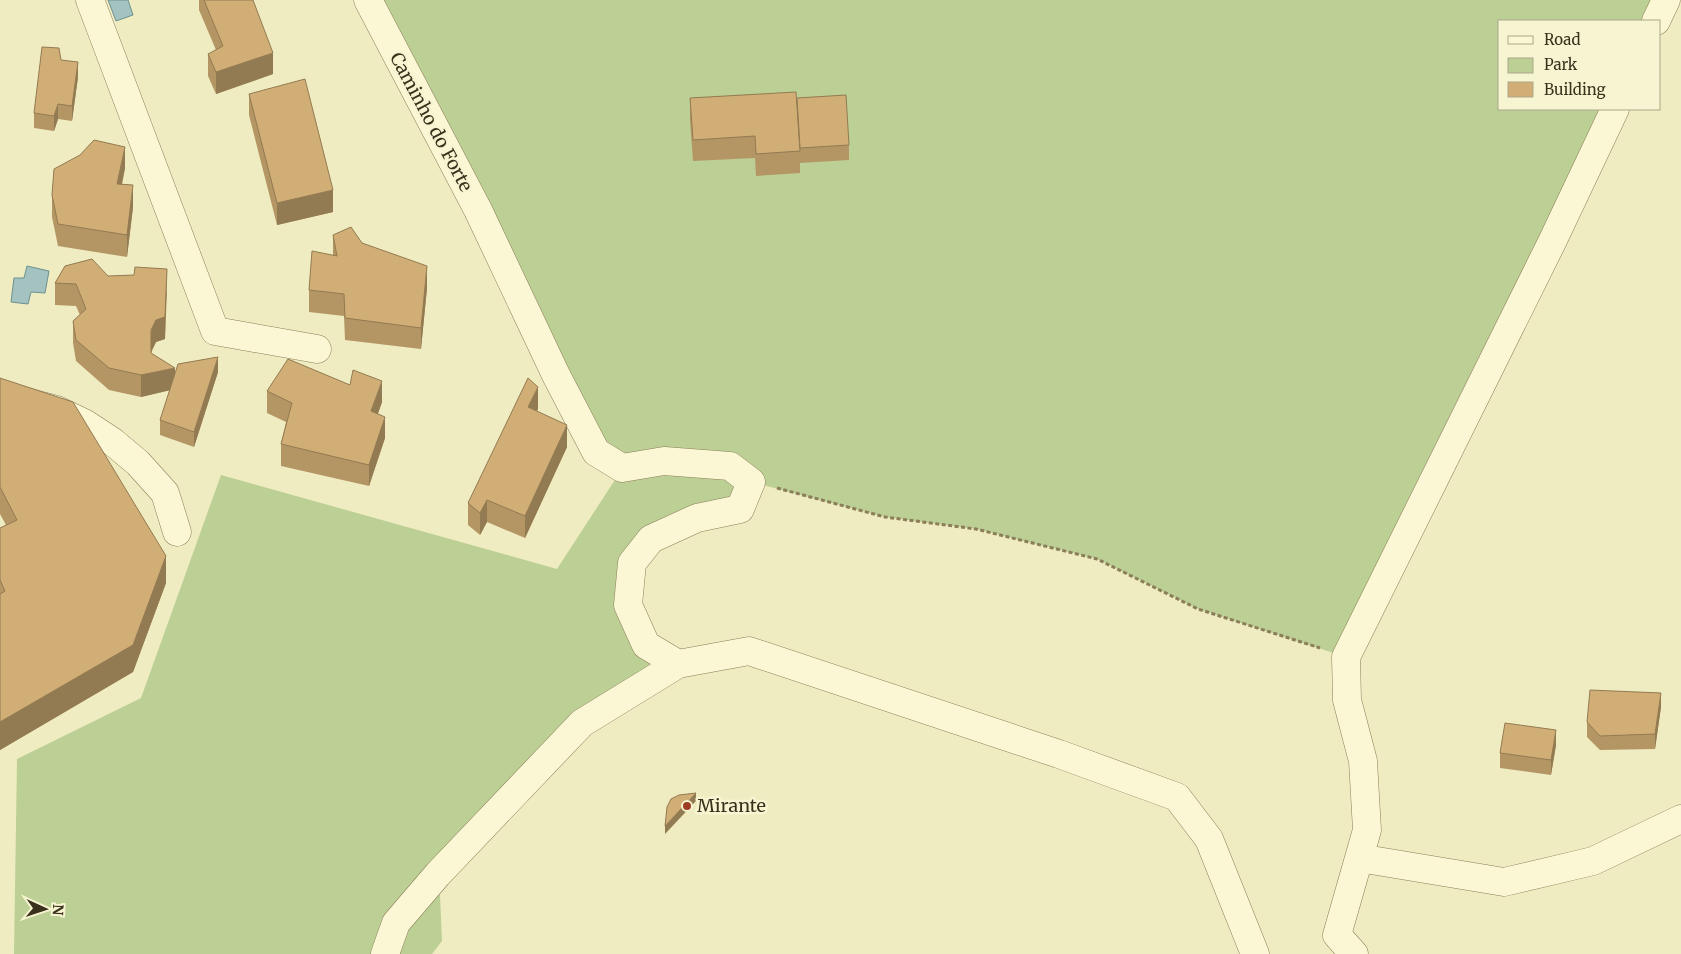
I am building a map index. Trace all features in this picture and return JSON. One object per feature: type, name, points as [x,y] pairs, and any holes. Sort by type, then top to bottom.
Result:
[{"type":"street","points":[[90,0],[215,331],[317,349]]},
{"type":"street","name":"Caminho do Forte","points":[[368,0],[478,210],[556,375],[596,452],[622,468],[664,461],[730,466],[751,482]]},
{"type":"street","points":[[1656,20],[1666,0]]},
{"type":"street","points":[[1354,954],[1337,936],[1366,830],[1363,761],[1347,700],[1346,657],[1552,242],[1615,110]]},
{"type":"street","points":[[0,396],[57,410],[84,423],[113,442],[138,463],[165,493],[177,532]]},
{"type":"street","points":[[678,664],[646,645],[628,605],[632,563],[651,539],[697,518],[740,509],[751,482]]},
{"type":"street","points":[[384,954],[396,923],[438,874],[582,723],[678,664],[749,651],[1059,754],[1177,797],[1209,839],[1255,954]]},
{"type":"street","points":[[1359,858],[1504,882],[1593,861],[1681,819]]},
{"type":"path","points":[[751,482],[885,517],[976,529],[1097,559],[1198,609],[1346,657]]},
{"type":"green space","points":[[367,0],[1666,0],[1656,20],[1498,20],[1498,110],[1615,110],[1346,657],[1198,609],[1097,559],[976,529],[885,517],[751,482],[740,509],[651,539],[628,605],[678,664],[582,723],[439,873],[442,941],[432,954],[14,954],[17,759],[141,698],[221,475],[557,569],[622,469],[594,448]]},
{"type":"water","points":[[108,0],[128,0],[133,15],[116,21]]},
{"type":"water","points":[[27,266],[49,271],[45,293],[31,292],[28,304],[11,302],[14,278],[24,278]]},
{"type":"building","points":[[204,0],[253,0],[273,53],[216,72],[208,54],[223,46]]},
{"type":"building","points":[[42,47],[59,48],[61,60],[78,62],[72,106],[58,104],[54,116],[34,113]]},
{"type":"building","points":[[305,79],[333,190],[277,203],[249,94]]},
{"type":"building","points":[[796,92],[800,151],[756,154],[755,136],[693,140],[690,98]]},
{"type":"building","points":[[846,95],[849,145],[800,148],[797,98]]},
{"type":"building","points":[[94,140],[125,147],[117,184],[133,185],[127,235],[58,224],[52,195],[54,169],[80,155]]},
{"type":"building","points":[[351,227],[362,243],[427,266],[421,328],[345,318],[344,294],[309,290],[312,251],[337,256],[333,235]]},
{"type":"building","points":[[92,259],[108,276],[134,275],[135,267],[167,269],[165,317],[156,320],[151,330],[151,353],[175,368],[141,375],[109,368],[76,340],[73,321],[86,309],[76,284],[55,283],[65,266]]},
{"type":"building","points":[[218,357],[194,432],[160,420],[178,364]]},
{"type":"building","points":[[288,359],[350,385],[353,370],[382,381],[371,411],[385,417],[369,465],[281,444],[292,403],[267,391]]},
{"type":"building","points":[[0,378],[73,402],[166,556],[133,645],[0,722],[0,594],[5,591],[0,580],[0,528],[17,520],[0,487]]},
{"type":"building","points":[[528,378],[538,387],[528,407],[567,425],[525,516],[487,500],[480,513],[468,503]]},
{"type":"building","points":[[1590,690],[1661,693],[1655,734],[1600,736],[1587,722]]},
{"type":"building","points":[[1505,723],[1556,730],[1551,760],[1500,753]]},
{"type":"building","points":[[696,793],[665,826],[667,807],[671,799],[679,795]]},
{"type":"place","name":"Mirante","points":[[687,806]]}]
